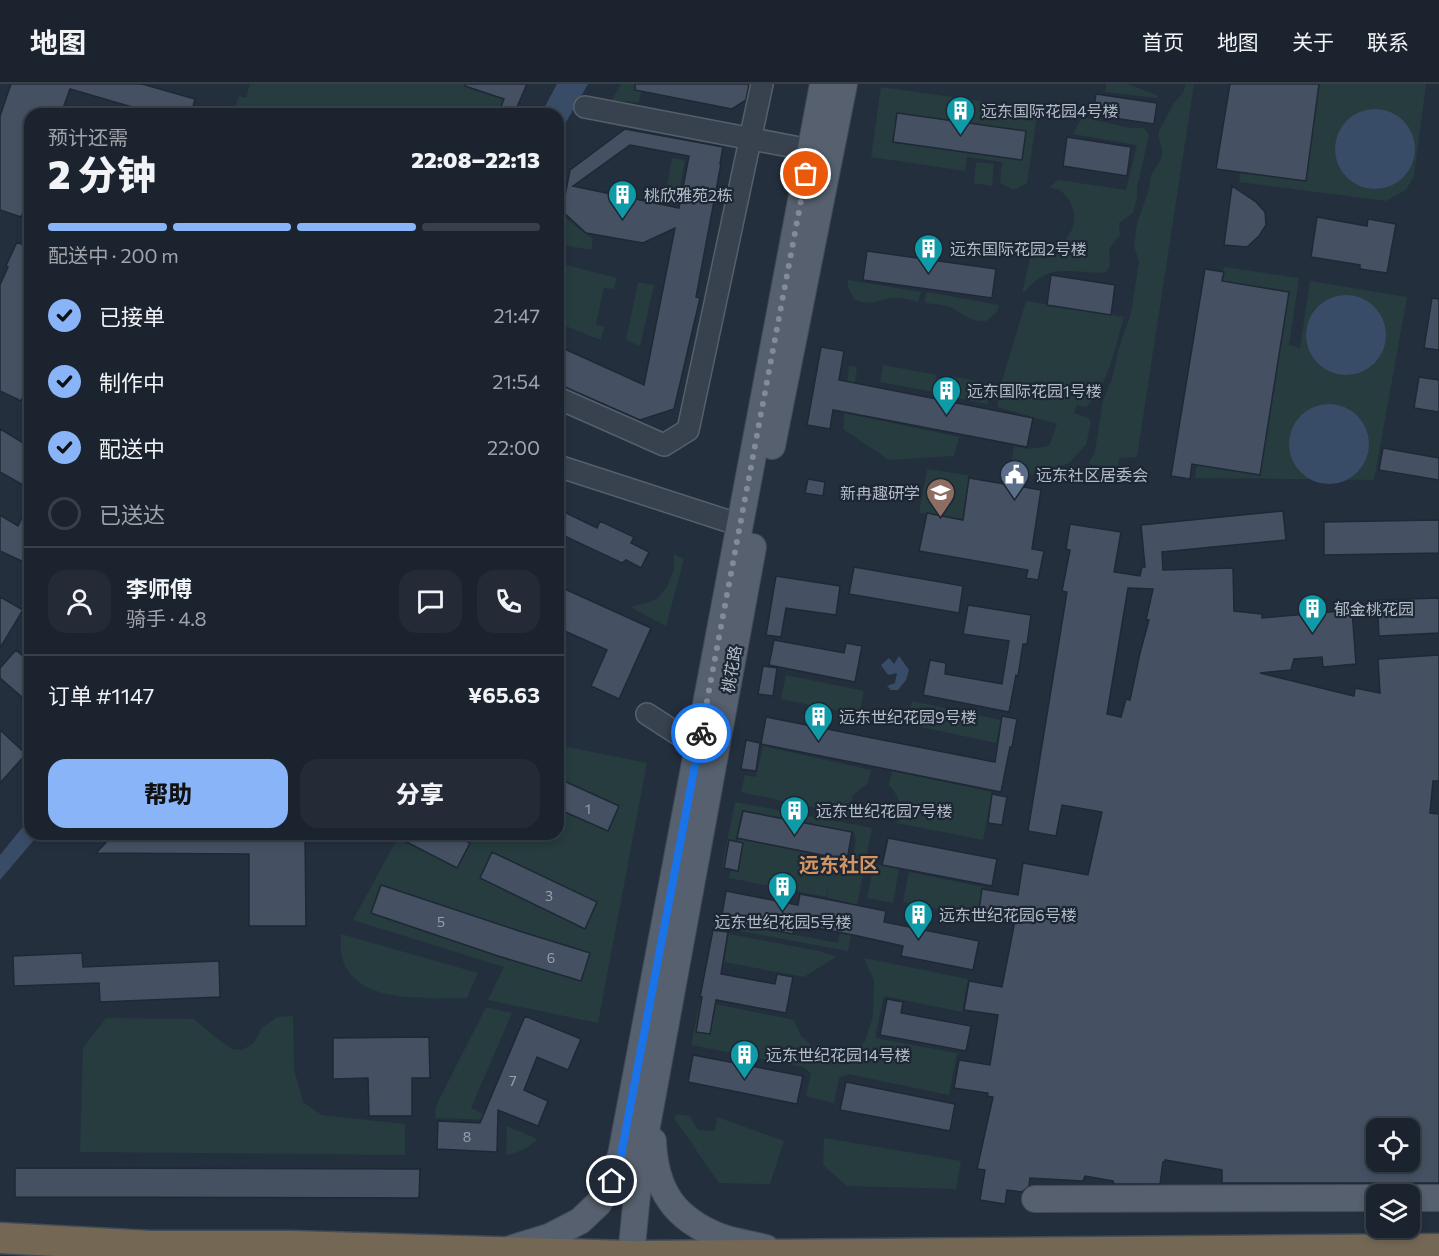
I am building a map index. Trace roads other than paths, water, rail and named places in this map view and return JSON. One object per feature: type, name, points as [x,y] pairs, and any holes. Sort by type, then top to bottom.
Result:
[{"type":"highway","points":[[0,1238],[150,1246],[291,1246],[630,1256]]},
{"type":"highway","points":[[639,1256],[1439,1249]]},
{"type":"main road","name":"桃花路","points":[[499,1252],[549,1237],[580,1221],[599,1203],[612,1181],[621,1155],[823,84]]},
{"type":"main road","name":"桃花路","points":[[630,1256],[640,1164],[768,466],[844,84]]},
{"type":"main road","points":[[652,1099],[654,1154],[658,1180],[671,1204],[692,1223],[721,1237],[796,1255]]},
{"type":"main road","points":[[1035,1199],[1366,1198]]},
{"type":"main road","points":[[1420,1198],[1439,1198]]},
{"type":"street","points":[[564,401],[664,445],[688,430],[762,84]]},
{"type":"street","points":[[585,106],[810,150]]},
{"type":"street","points":[[564,468],[740,525]]},
{"type":"street","points":[[646,714],[698,747]]},
{"type":"water","points":[[557,84],[588,84],[564,126],[564,108],[544,108]]},
{"type":"water","points":[[1367,109],[1383,109],[1404,120],[1415,141],[1415,157],[1404,178],[1383,189],[1367,189],[1353,183],[1341,171],[1335,157],[1335,141],[1341,127],[1353,115]]},
{"type":"water","points":[[1338,295],[1354,295],[1375,306],[1386,327],[1386,343],[1375,364],[1354,375],[1338,375],[1324,369],[1312,357],[1306,343],[1306,327],[1312,313],[1324,301]]},
{"type":"water","points":[[1321,404],[1337,404],[1358,415],[1369,436],[1369,452],[1358,473],[1337,484],[1321,484],[1307,478],[1295,466],[1289,452],[1289,436],[1295,422],[1307,410]]},
{"type":"water","points":[[899,656],[909,670],[906,680],[898,690],[891,690],[887,686],[895,683],[897,673],[888,675],[881,665],[889,658],[894,664]]},
{"type":"water","points":[[24,825],[24,840],[34,840],[0,880],[0,855]]},
{"type":"place","name":"远东国际花园4号楼","points":[[960,136]]},
{"type":"place","name":"桃欣雅苑2栋","points":[[623,220]]},
{"type":"place","name":"远东国际花园2号楼","points":[[929,274]]},
{"type":"place","name":"远东国际花园1号楼","points":[[946,416]]},
{"type":"place","name":"远东社区居委会","points":[[1015,500]]},
{"type":"place","name":"新冉趣研学","points":[[941,518]]},
{"type":"place","name":"郁金桃花园","points":[[1313,634]]},
{"type":"place","name":"远东世纪花园9号楼","points":[[818,742]]},
{"type":"place","name":"远东世纪花园7号楼","points":[[795,836]]},
{"type":"place","name":"远东世纪花园5号楼","points":[[783,912]]},
{"type":"place","name":"远东世纪花园6号楼","points":[[918,940]]},
{"type":"place","name":"远东世纪花园14号楼","points":[[745,1080]]},
{"type":"district","name":"远东社区","points":[[839,864]]}]
